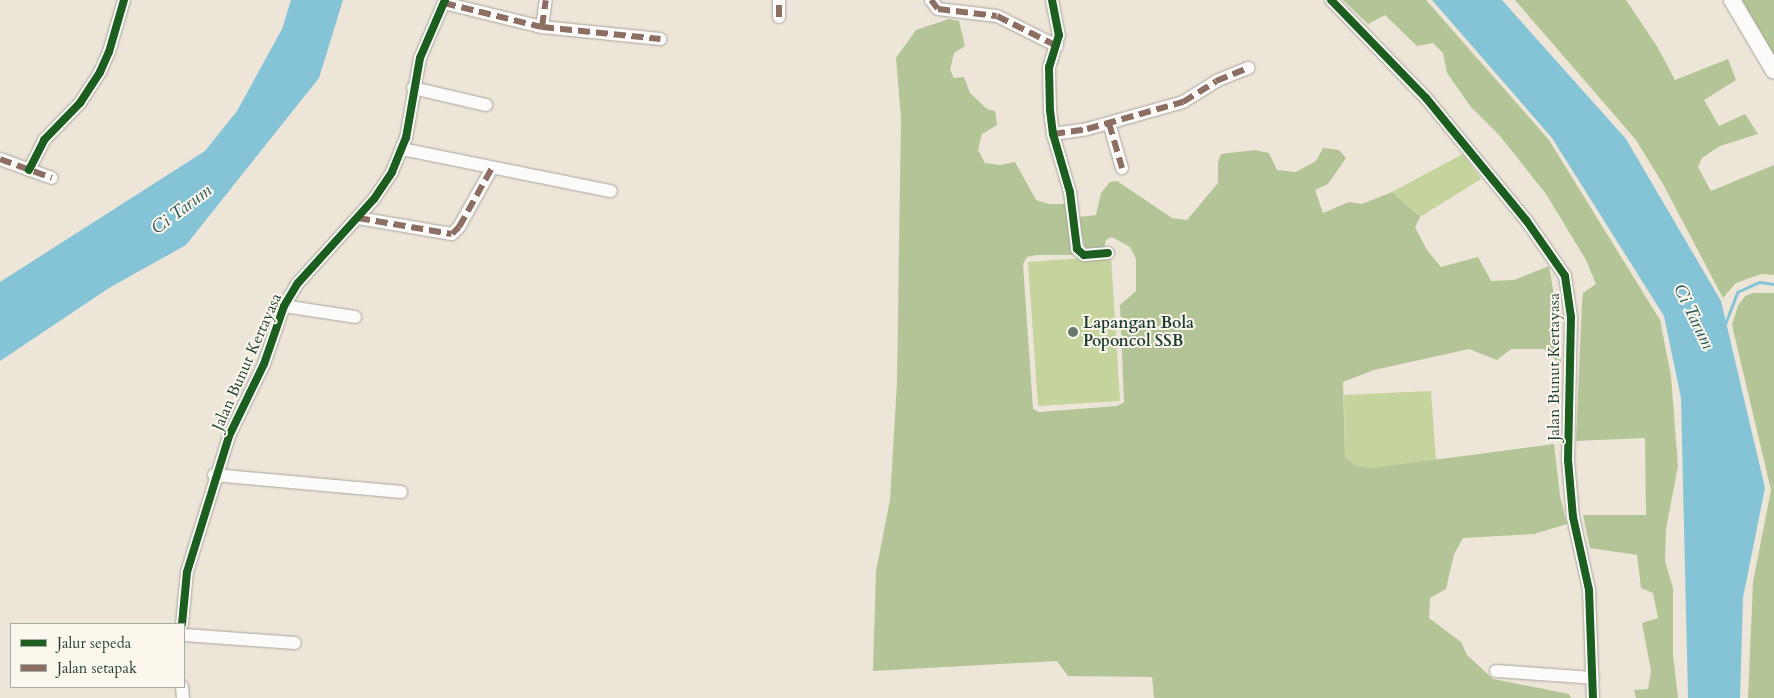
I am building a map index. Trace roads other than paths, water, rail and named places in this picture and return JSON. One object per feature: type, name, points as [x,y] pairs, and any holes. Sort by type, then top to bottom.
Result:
[{"type":"street","points":[[29,170],[44,140],[80,102],[100,72],[109,52],[124,0]]},
{"type":"street","points":[[542,27],[546,0]]},
{"type":"street","points":[[779,0],[779,17]]},
{"type":"street","points":[[931,0],[938,9],[997,16],[1057,46]]},
{"type":"street","points":[[1052,0],[1059,35],[1049,67],[1048,84],[1053,134],[1070,192],[1076,249],[1084,255],[1108,253]]},
{"type":"street","name":"Jalan Bunut Kertayasa","points":[[1331,0],[1426,98],[1526,220],[1565,276],[1570,317],[1568,460],[1573,517],[1589,590],[1593,698]]},
{"type":"street","points":[[1732,0],[1774,71]]},
{"type":"street","points":[[445,2],[542,27],[660,39]]},
{"type":"street","name":"Jalan Bunut Kertayasa","points":[[182,623],[187,572],[214,475],[229,436],[264,364],[284,306],[323,252],[358,218],[392,172],[402,149],[420,58],[445,2]]},
{"type":"street","points":[[1053,134],[1110,123],[1183,102],[1216,81],[1249,68]]},
{"type":"street","points":[[413,88],[486,106]]},
{"type":"street","points":[[1110,123],[1122,168]]},
{"type":"street","points":[[402,149],[611,191]]},
{"type":"street","points":[[0,159],[52,178]]},
{"type":"street","points":[[358,218],[452,234],[459,227],[492,168]]},
{"type":"street","points":[[284,306],[355,317]]},
{"type":"street","points":[[214,475],[401,492]]},
{"type":"street","points":[[185,635],[295,643]]},
{"type":"street","points":[[1496,671],[1593,678]]},
{"type":"water","name":"Ci Tarum","points":[[291,0],[343,0],[319,78],[186,245],[109,288],[0,361],[0,282],[205,151],[237,111],[282,29]]},
{"type":"water","name":"Ci Tarum","points":[[1432,0],[1502,0],[1626,139],[1721,301],[1765,488],[1743,598],[1740,698],[1688,698],[1681,398],[1664,316],[1552,138]]},
{"type":"waterway","points":[[1725,324],[1737,292],[1759,282],[1774,284]]},
{"type":"place","name":"Lapangan Bola Poponcol SSB","points":[[1073,332]]}]
